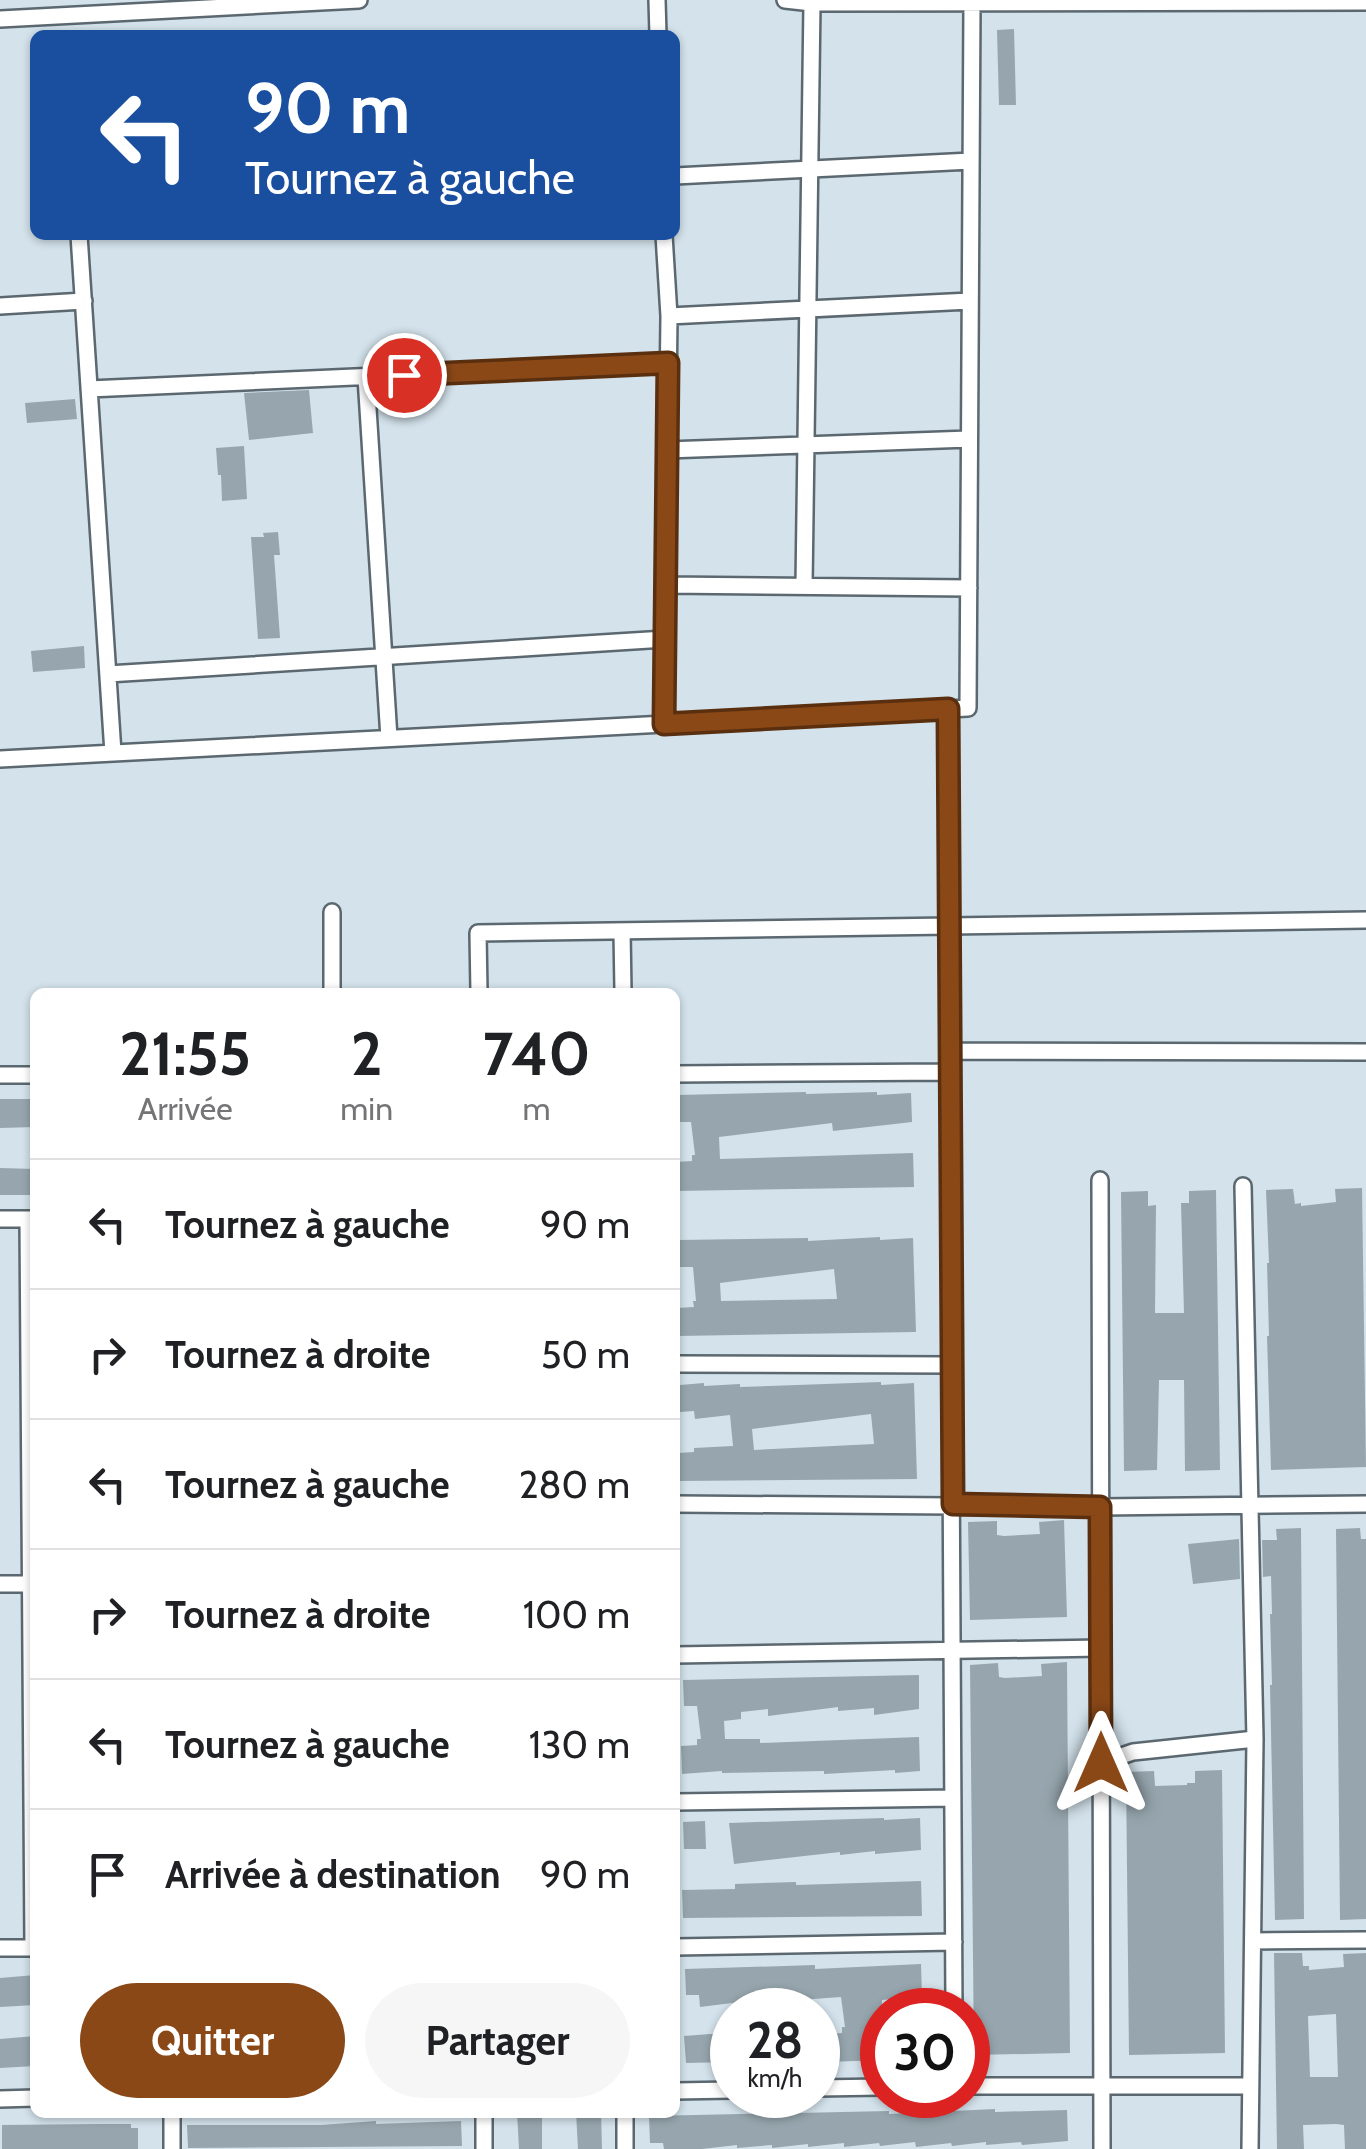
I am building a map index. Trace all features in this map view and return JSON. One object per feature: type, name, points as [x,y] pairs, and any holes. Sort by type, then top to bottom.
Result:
[{"type":"street","points":[[0,19],[65,16],[84,7],[359,0]]},
{"type":"street","points":[[657,0],[658,30]]},
{"type":"street","points":[[785,0],[812,4],[1366,2]]},
{"type":"street","points":[[0,759],[968,708],[972,3]]},
{"type":"street","points":[[804,586],[812,4]]},
{"type":"street","points":[[65,16],[66,30]]},
{"type":"street","points":[[680,176],[971,160]]},
{"type":"street","points":[[79,240],[114,753]]},
{"type":"street","points":[[664,240],[669,316],[664,724]]},
{"type":"street","points":[[0,306],[84,301]]},
{"type":"street","points":[[669,316],[970,302]]},
{"type":"street","points":[[89,390],[668,363]]},
{"type":"street","points":[[366,377],[389,738]]},
{"type":"street","points":[[667,450],[969,439]]},
{"type":"street","points":[[666,585],[968,588]]},
{"type":"street","points":[[108,674],[665,639]]},
{"type":"street","points":[[948,709],[954,1988]]},
{"type":"street","points":[[332,912],[332,988]]},
{"type":"street","points":[[479,988],[478,933],[1366,920]]},
{"type":"street","points":[[622,931],[622,988]]},
{"type":"street","points":[[949,1051],[1366,1052]]},
{"type":"street","points":[[680,1074],[949,1072]]},
{"type":"street","points":[[0,1075],[30,1075]]},
{"type":"street","points":[[1100,1180],[1102,2149]]},
{"type":"street","points":[[1243,1186],[1255,1739],[1250,2149]]},
{"type":"street","points":[[0,1219],[30,1219]]},
{"type":"street","points":[[680,1364],[951,1366]]},
{"type":"street","points":[[680,1504],[1366,1504]]},
{"type":"street","points":[[0,1584],[30,1584]]},
{"type":"street","points":[[680,1655],[1100,1648]]},
{"type":"street","points":[[1101,1763],[1133,1752],[1255,1739]]},
{"type":"street","points":[[680,1802],[953,1798]]},
{"type":"street","points":[[1254,1941],[1366,1940]]},
{"type":"street","points":[[680,1947],[954,1942]]},
{"type":"street","points":[[0,1948],[30,1948]]},
{"type":"street","points":[[990,2086],[1250,2086]]},
{"type":"street","points":[[680,2090],[710,2090]]},
{"type":"street","points":[[0,2099],[30,2098]]},
{"type":"street","points":[[172,2118],[172,2149]]},
{"type":"street","points":[[484,2118],[484,2149]]},
{"type":"street","points":[[625,2118],[625,2149]]},
{"type":"building","points":[[1014,29],[1016,105],[999,105],[997,30]]},
{"type":"building","points":[[309,390],[313,433],[249,440],[244,393]]},
{"type":"building","points":[[75,399],[77,419],[27,423],[25,403]]},
{"type":"building","points":[[244,446],[247,499],[222,501],[216,448]]},
{"type":"building","points":[[278,532],[280,555],[274,555],[280,638],[258,639],[251,537]]},
{"type":"building","points":[[84,646],[85,668],[33,672],[31,651]]},
{"type":"building","points":[[911,1093],[912,1122],[833,1131],[832,1123],[719,1137],[720,1159],[913,1153],[914,1187],[680,1191],[680,1162],[692,1161],[695,1155],[691,1122],[680,1122],[680,1095]]},
{"type":"building","points":[[0,1099],[30,1099],[30,1127],[0,1128]]},
{"type":"building","points":[[0,1168],[30,1169],[30,1195],[0,1195]]},
{"type":"building","points":[[1362,1188],[1366,1467],[1271,1470],[1266,1190],[1293,1189],[1295,1204],[1301,1206],[1336,1202],[1335,1189]]},
{"type":"building","points":[[1216,1190],[1220,1470],[1185,1471],[1184,1380],[1159,1380],[1157,1470],[1124,1471],[1121,1192],[1148,1191],[1148,1206],[1156,1205],[1155,1313],[1184,1313],[1181,1203],[1189,1203],[1189,1191]]},
{"type":"building","points":[[913,1238],[916,1332],[680,1336],[680,1308],[694,1307],[696,1301],[693,1267],[680,1267],[680,1240]],"holes":[[[834,1269],[837,1299],[721,1301],[720,1283]]]},
{"type":"building","points":[[914,1383],[917,1479],[680,1481],[680,1453],[694,1452],[694,1448],[733,1446],[730,1415],[695,1419],[694,1411],[680,1412],[680,1385]],"holes":[[[871,1414],[874,1444],[754,1450],[752,1429]]]},
{"type":"building","points":[[1064,1520],[1067,1617],[970,1620],[968,1522],[997,1521],[997,1535],[1004,1536],[1040,1534],[1039,1522]]},
{"type":"building","points":[[1301,1528],[1304,1919],[1275,1920],[1271,1576],[1263,1577],[1262,1540],[1277,1540],[1276,1529]]},
{"type":"building","points":[[1360,1528],[1361,1539],[1366,1539],[1366,1919],[1340,1920],[1336,1529]]},
{"type":"building","points":[[1239,1539],[1240,1579],[1193,1584],[1188,1544]]},
{"type":"building","points":[[1067,1662],[1070,2053],[990,2055],[990,1988],[973,1988],[970,1665],[998,1663],[999,1677],[1005,1678],[1042,1676],[1041,1664]]},
{"type":"building","points":[[919,1675],[919,1709],[874,1715],[874,1708],[838,1711],[838,1707],[768,1716],[768,1709],[741,1712],[741,1719],[724,1721],[725,1739],[760,1739],[760,1743],[919,1737],[920,1771],[682,1774],[681,1746],[697,1745],[697,1739],[701,1739],[697,1706],[684,1706],[683,1680]]},
{"type":"building","points":[[1222,1770],[1225,2053],[1129,2055],[1126,1772],[1154,1771],[1155,1786],[1187,1785],[1195,1783],[1195,1771]]},
{"type":"building","points":[[920,1818],[921,1850],[840,1852],[734,1864],[729,1823]]},
{"type":"building","points":[[705,1821],[706,1849],[684,1849],[683,1822]]},
{"type":"building","points":[[921,1881],[922,1916],[683,1918],[682,1890],[735,1889],[735,1884]]},
{"type":"building","points":[[1274,1953],[1302,1953],[1303,1966],[1309,1966],[1309,1970],[1344,1967],[1343,1954],[1366,1953],[1366,2149],[1345,2149],[1344,2125],[1336,2124],[1303,2125],[1304,2149],[1277,2149]],"holes":[[[1336,2014],[1338,2077],[1310,2077],[1308,2016]]]},
{"type":"building","points":[[921,1964],[922,1988],[860,1988],[860,2061],[840,2062],[840,2033],[845,2027],[840,1988],[710,1988],[710,2006],[700,2007],[699,1995],[686,1995],[685,1969],[815,1965],[815,1969]]},
{"type":"building","points":[[30,1975],[30,2005],[0,2007],[0,1978]]},
{"type":"building","points":[[710,2034],[710,2062],[686,2063],[684,2036]]},
{"type":"building","points":[[30,2036],[30,2066],[0,2068],[0,2039]]},
{"type":"building","points":[[990,2109],[1067,2110],[1068,2141],[916,2147],[915,2142],[844,2147],[844,2143],[772,2148],[737,2145],[702,2149],[664,2149],[663,2143],[650,2143],[649,2118],[710,2115],[710,2118],[840,2118],[840,2112],[860,2112],[860,2118],[990,2118]]},
{"type":"building","points":[[517,2118],[542,2118],[542,2149],[519,2149]]},
{"type":"building","points":[[576,2118],[601,2118],[602,2149],[578,2149]]},
{"type":"building","points":[[461,2121],[462,2146],[188,2148],[187,2125]]},
{"type":"building","points":[[131,2124],[131,2128],[138,2128],[138,2149],[2,2149],[2,2125]]},
{"type":"route","points":[[404,375],[668,363],[664,724],[948,709],[953,1504],[1100,1507],[1101,1763]]}]
